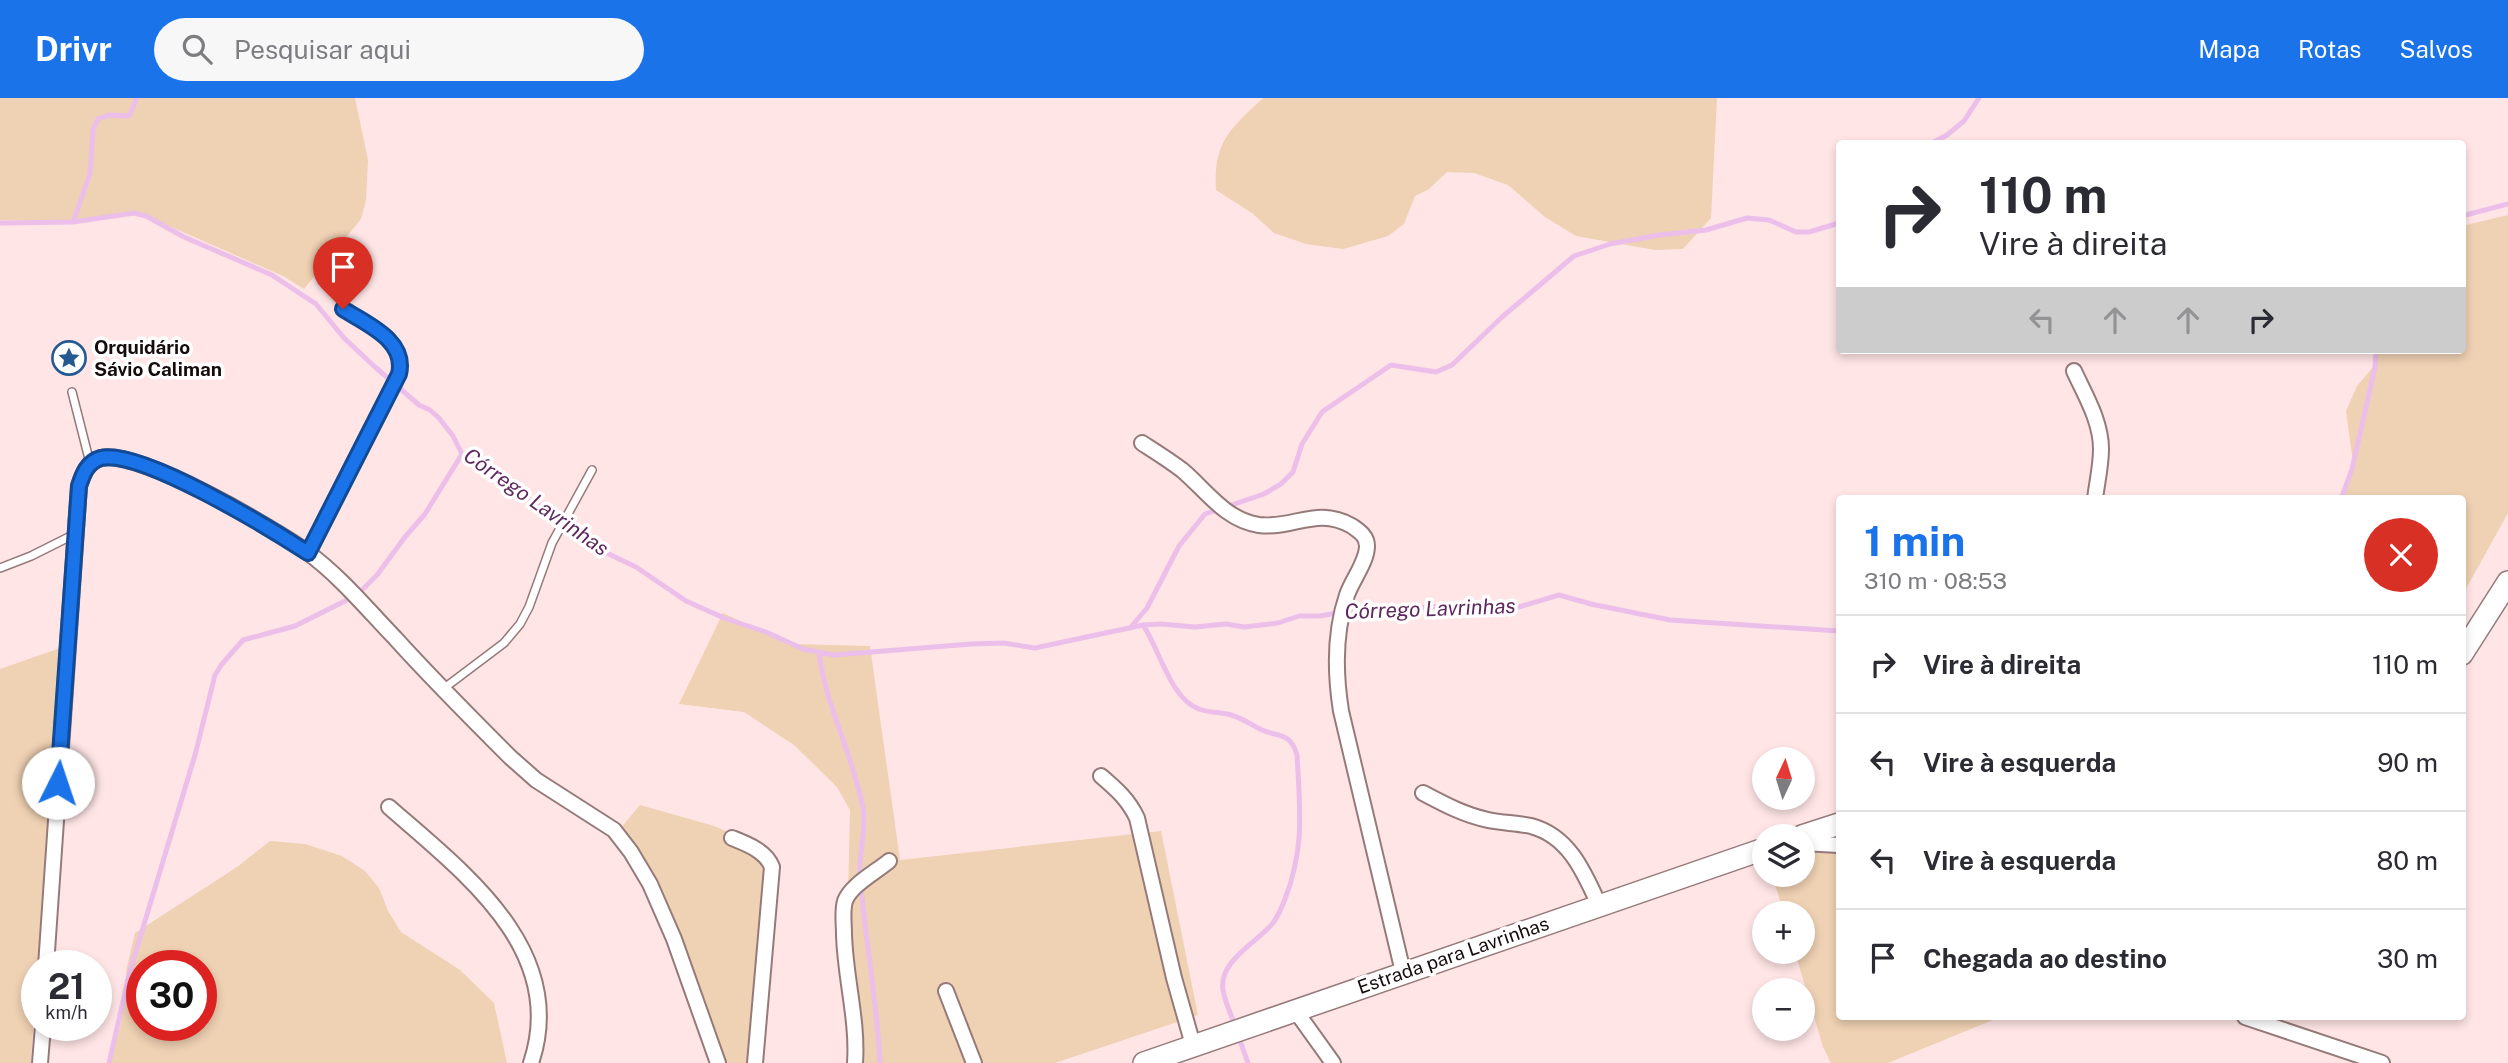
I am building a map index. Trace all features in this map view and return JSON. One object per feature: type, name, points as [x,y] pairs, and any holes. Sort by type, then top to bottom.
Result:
[{"type":"street","points":[[2074,371],[2091,406],[2099,431],[2101,448],[2095,495]]},
{"type":"street","points":[[1142,443],[1182,471],[1225,511],[1237,518],[1268,525],[1323,516],[1335,518],[1357,529],[1364,536],[1367,548],[1346,597],[1339,631],[1336,681],[1403,972]]},
{"type":"street","points":[[47,950],[79,486],[83,472],[90,463],[100,458],[114,458],[165,473],[266,526],[308,553],[536,780],[614,830],[650,884],[674,939],[718,1063]]},
{"type":"street","points":[[2466,648],[2508,582]]},
{"type":"street","points":[[1101,776],[1120,791],[1137,818],[1174,978],[1193,1045]]},
{"type":"street","points":[[1423,793],[1470,815],[1531,826],[1550,833],[1577,860],[1599,905]]},
{"type":"street","points":[[389,807],[476,886],[507,923],[526,956],[536,983],[539,1006],[538,1032],[531,1063]]},
{"type":"street","points":[[1815,832],[1836,825]]},
{"type":"street","points":[[732,838],[757,850],[771,862],[772,867],[755,1063]]},
{"type":"street","points":[[1815,844],[1836,845]]},
{"type":"street","name":"Estrada para Lavrinhas","points":[[1143,1063],[1752,853]]},
{"type":"street","points":[[855,1063],[856,1031],[846,976],[844,947],[845,901],[851,892],[889,861]]},
{"type":"street","points":[[946,991],[974,1063]]},
{"type":"street","points":[[1295,1010],[1333,1063]]},
{"type":"street","points":[[2254,1020],[2382,1063]]},
{"type":"street","points":[[40,1063],[42,1041]]},
{"type":"lane","points":[[308,553],[347,480],[401,366],[400,357],[389,340],[343,309]]},
{"type":"lane","points":[[72,392],[90,463]]},
{"type":"lane","points":[[442,689],[504,643],[520,624],[529,607],[552,543],[592,470]]},
{"type":"lane","points":[[0,568],[75,534]]},
{"type":"shaded area","points":[[0,98],[355,98],[368,160],[366,200],[361,219],[304,289],[283,276],[135,211],[65,222],[0,220]]},
{"type":"shaded area","points":[[1263,98],[1717,98],[1711,218],[1683,249],[1655,250],[1576,236],[1545,217],[1508,185],[1474,173],[1447,172],[1429,189],[1415,196],[1404,224],[1388,236],[1343,249],[1306,244],[1274,233],[1252,213],[1216,190],[1217,160],[1226,138]]},
{"type":"shaded area","points":[[2508,215],[2508,513],[2466,589],[2466,495],[2342,495],[2342,491],[2353,462],[2346,411],[2357,386],[2374,366],[2376,354],[2466,354],[2466,225]]},
{"type":"shaded area","points":[[723,613],[789,644],[870,646],[900,860],[1161,831],[1198,1015],[1055,1063],[852,1063],[848,899],[850,810],[837,787],[794,745],[744,712],[679,704]]},
{"type":"shaded area","points":[[66,646],[40,950],[21,950],[21,1041],[32,1041],[31,1063],[0,1063],[0,669]]},
{"type":"shaded area","points":[[640,805],[714,826],[759,845],[765,870],[747,1063],[715,1063],[654,895],[620,829]]},
{"type":"shaded area","points":[[1836,832],[1836,1020],[1993,1020],[1888,1063],[1831,1063],[1815,1020],[1815,978],[1803,978],[1799,964],[1815,964],[1815,901],[1780,901],[1776,887],[1815,887],[1815,840]]},
{"type":"shaded area","points":[[270,841],[305,844],[342,856],[365,871],[379,888],[388,911],[401,932],[460,970],[494,1003],[507,1063],[109,1063],[120,1028],[126,976],[126,1041],[217,1041],[217,950],[131,950],[135,933],[237,867]]},
{"type":"waterway","points":[[73,222],[90,174],[93,129],[98,119],[109,115],[129,116],[137,98]]},
{"type":"waterway","points":[[1938,140],[1964,121],[1979,98]]},
{"type":"waterway","name":"Córrego Lavrinhas","points":[[2466,215],[2508,204]]},
{"type":"waterway","name":"Córrego Lavrinhas","points":[[0,223],[73,222],[134,213],[146,216],[184,237],[272,275],[316,304],[344,338],[375,367],[419,405],[439,418],[453,436],[462,454],[549,511],[594,547],[636,567],[686,601],[803,649],[834,655],[971,644],[1004,643],[1035,648],[1143,625],[1195,627],[1226,624],[1244,627],[1278,623],[1299,616],[1342,612],[1445,606],[1519,607],[1559,595],[1670,620],[1836,631]]},
{"type":"waterway","points":[[1130,628],[1147,608],[1179,546],[1205,514],[1264,494],[1281,484],[1293,472],[1302,444],[1322,412],[1391,365],[1436,372],[1452,365],[1502,317],[1574,256],[1610,244],[1706,230],[1747,218],[1769,220],[1796,232],[1809,232],[1836,224]]},
{"type":"waterway","name":"Córrego Lavrinhas","points":[[2342,495],[2352,469],[2376,354]]},
{"type":"waterway","points":[[109,1063],[130,971],[195,755],[215,675],[243,640],[295,626],[357,595],[377,575],[425,514],[462,454]]},
{"type":"waterway","points":[[1143,625],[1173,685],[1189,704],[1203,710],[1235,716],[1266,732],[1283,736],[1291,742],[1297,755],[1300,828],[1296,862],[1285,899],[1275,920],[1233,961],[1223,980],[1223,990],[1235,1026]]},
{"type":"waterway","points":[[819,653],[827,693],[859,788],[863,808],[860,876],[880,1063]]},
{"type":"waterway","points":[[1238,1035],[1248,1063]]},
{"type":"place","name":"Orquidário Sávio Caliman","points":[[69,358]]},
{"type":"route","points":[[58,783],[79,486],[83,472],[90,463],[100,458],[114,458],[165,473],[266,526],[308,553],[347,480],[401,366],[396,348],[389,340],[343,309]]}]
